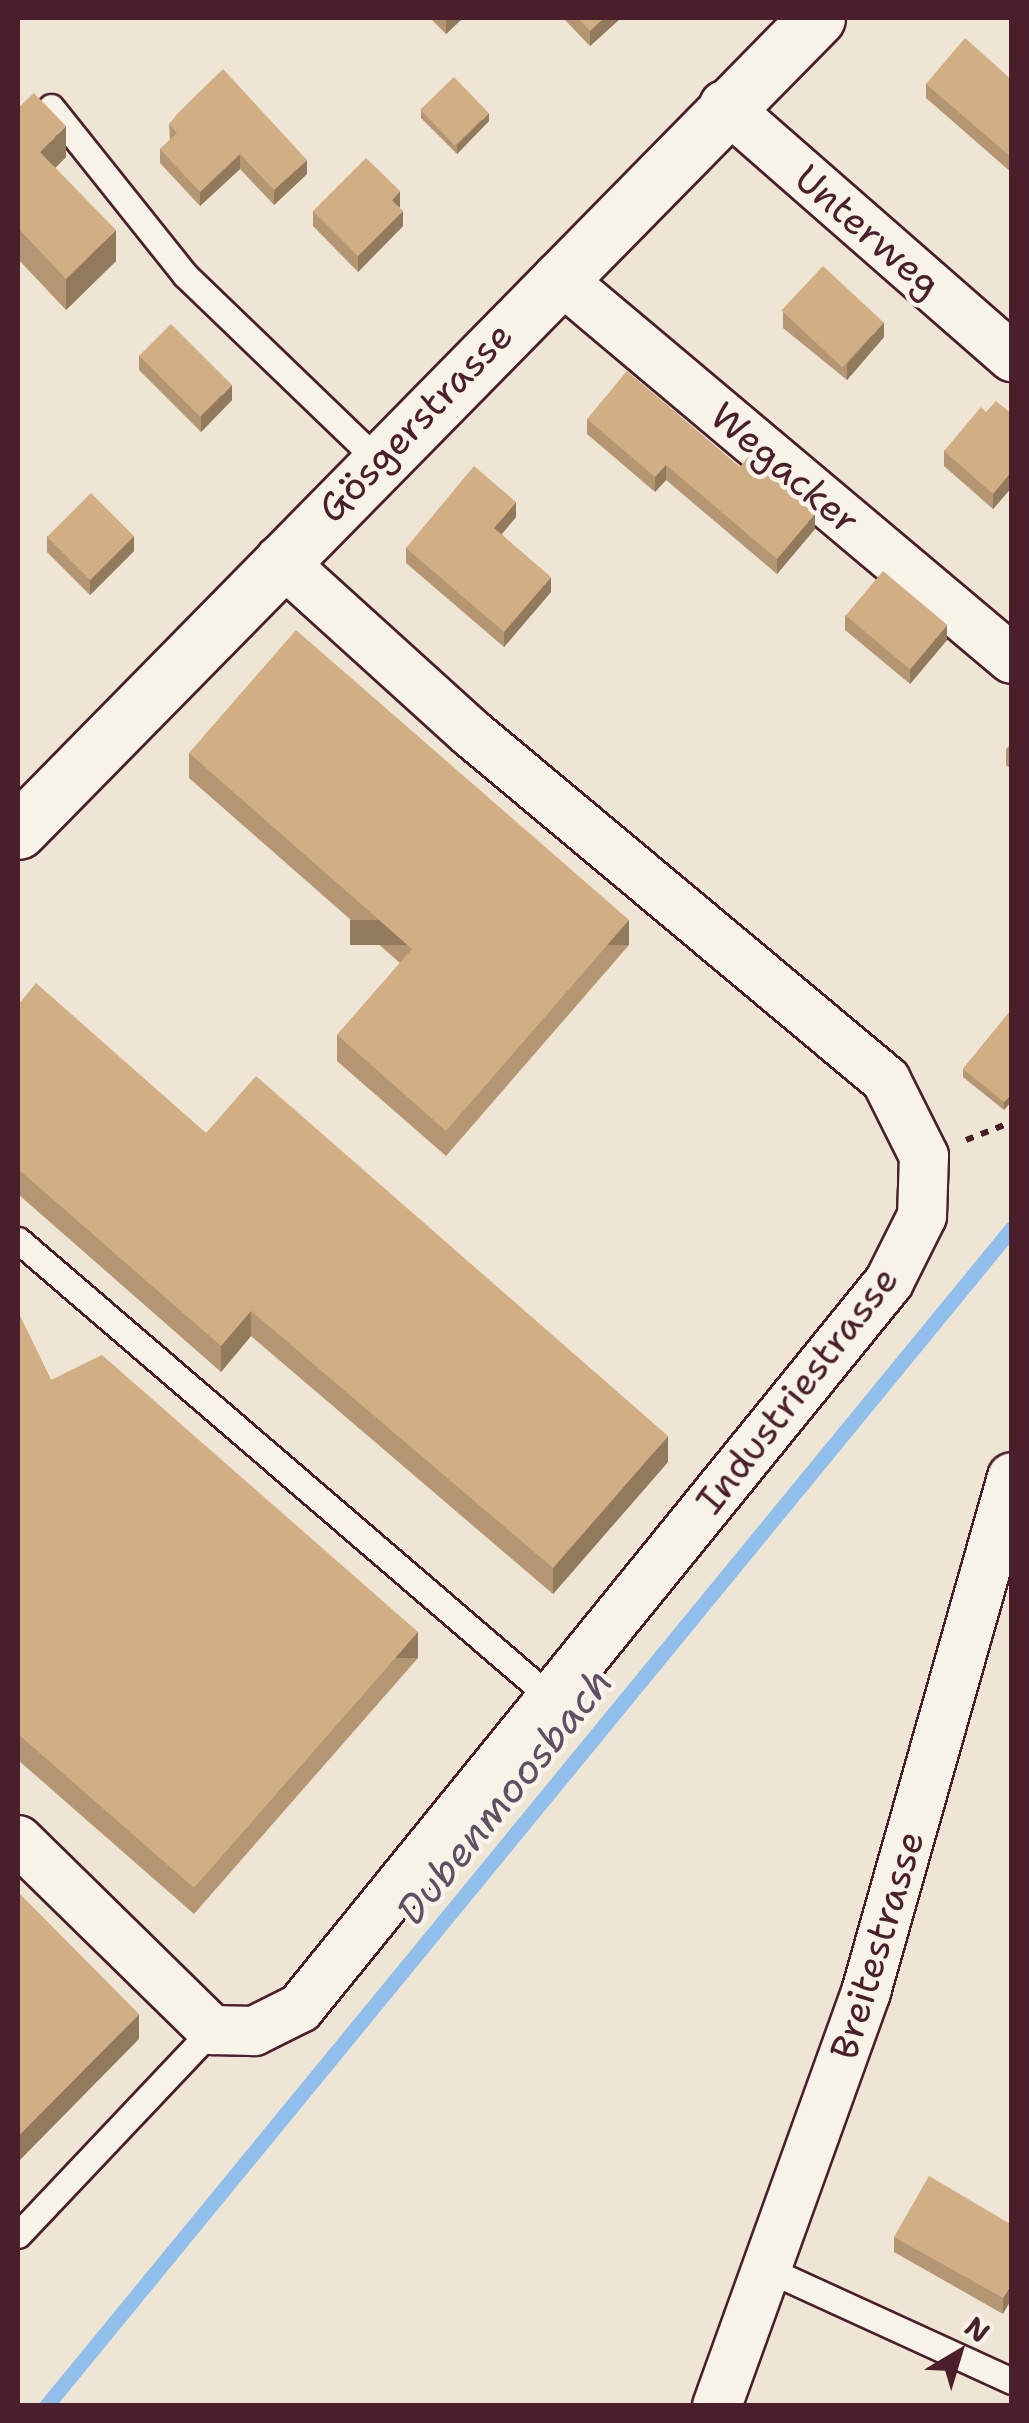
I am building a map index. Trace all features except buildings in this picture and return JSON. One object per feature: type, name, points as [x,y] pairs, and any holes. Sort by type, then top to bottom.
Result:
[{"type":"main road","name":"Gösgerstrasse","points":[[18,831],[807,21]]},
{"type":"street","name":"Unterweg","points":[[724,105],[1012,357]]},
{"type":"street","name":"Wegacker","points":[[558,277],[1012,658]]},
{"type":"street","name":"Industriestrasse","points":[[212,2030],[254,2031],[300,2008],[889,1282],[922,1216],[924,1156],[886,1080],[471,733],[280,560]]},
{"type":"street","name":"Breitestrasse","points":[[717,2406],[866,1992],[1012,1477]]},
{"type":"street","points":[[18,1840],[212,2030]]},
{"type":"lane","points":[[51,107],[185,275],[378,460]]},
{"type":"lane","points":[[18,1240],[551,1698]]},
{"type":"lane","points":[[18,2235],[212,2030]]},
{"type":"lane","points":[[767,2270],[1012,2380]]},
{"type":"waterway","name":"Dubenmoosbach","points":[[46,2406],[1012,1228]]}]
